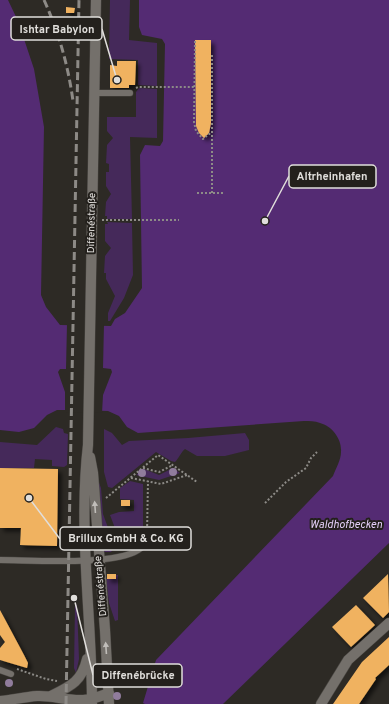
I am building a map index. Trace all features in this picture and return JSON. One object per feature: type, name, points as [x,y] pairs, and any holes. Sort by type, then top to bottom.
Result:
[{"type":"main road","name":"Diffenéstraße","points":[[92,702],[85,560],[85,474],[88,445],[96,0]]},
{"type":"main road","name":"Diffenéstraße","points":[[88,445],[93,473],[109,704]]},
{"type":"main road","points":[[87,603],[93,603],[103,611]]},
{"type":"main road","points":[[321,704],[348,660],[389,623]]},
{"type":"main road","points":[[51,696],[76,681],[84,671],[90,646]]},
{"type":"main road","points":[[0,701],[36,696],[51,696],[92,702],[109,693]]},
{"type":"main road","points":[[51,696],[62,704]]},
{"type":"lane","points":[[94,93],[130,93]]},
{"type":"lane","points":[[0,560],[99,560],[121,556],[138,550],[147,542]]},
{"type":"lane","points":[[0,670],[11,674]]},
{"type":"path","points":[[194,41],[194,122],[196,131],[203,140],[212,134]]},
{"type":"path","points":[[212,54],[212,193]]},
{"type":"path","points":[[130,93],[138,87],[194,88]]},
{"type":"path","points":[[197,193],[224,193]]},
{"type":"path","points":[[102,220],[179,220]]},
{"type":"path","points":[[265,503],[286,482],[306,468],[311,458],[317,452]]},
{"type":"path","points":[[106,498],[158,455],[197,482]]},
{"type":"path","points":[[143,468],[159,472],[173,465]]},
{"type":"path","points":[[131,478],[161,484],[187,475]]},
{"type":"path","points":[[147,542],[148,482]]},
{"type":"path","points":[[14,667],[55,682],[61,681]]},
{"type":"shaded area","points":[[110,0],[130,0],[129,40],[157,43],[157,86],[138,85],[138,60],[109,59]]},
{"type":"shaded area","points":[[139,88],[157,89],[157,138],[130,137],[132,219],[107,219],[107,216],[105,216],[106,202],[111,194],[106,186],[106,172],[109,172],[109,164],[106,163],[107,145],[113,138],[107,131],[107,117],[136,117],[136,92]]},
{"type":"shaded area","points":[[107,222],[132,223],[133,275],[124,298],[110,321],[108,321],[108,313],[115,296],[106,279],[106,273],[104,273],[105,256],[111,248],[105,241],[105,224],[108,224]]},
{"type":"shaded area","points":[[56,427],[63,429],[64,433],[68,434],[67,465],[64,467],[52,466],[52,460],[35,459],[34,468],[0,468],[0,442],[37,445]]},
{"type":"shaded area","points":[[104,429],[112,433],[122,445],[129,441],[245,433],[249,440],[249,450],[225,456],[197,456],[185,449],[175,462],[156,452],[112,488],[108,487],[104,472]]},
{"type":"shaded area","points":[[173,468],[180,473],[159,480],[136,475],[144,469],[159,475]]},
{"type":"shaded area","points":[[98,480],[101,488],[103,514],[114,544],[111,552],[104,552]]},
{"type":"shaded area","points":[[130,481],[143,484],[143,528],[132,546],[121,544],[110,515],[119,512],[134,511],[134,500],[120,499],[120,488]]},
{"type":"shaded area","points":[[116,575],[118,575],[118,620],[115,621],[109,603],[106,579],[116,579]]},
{"type":"shaded area","points":[[75,605],[77,605],[79,659],[76,673],[74,668]]},
{"type":"water","name":"Waldhofbecken","points":[[0,0],[8,0],[18,21],[34,69],[44,127],[41,295],[46,307],[60,325],[111,326],[115,319],[125,313],[142,288],[140,155],[145,145],[160,146],[163,141],[165,44],[162,39],[142,35],[139,27],[139,0],[389,0],[389,543],[223,704],[143,703],[156,660],[333,476],[340,458],[340,442],[332,430],[328,427],[318,422],[310,421],[138,433],[127,427],[119,416],[108,411],[57,410],[47,415],[34,428],[19,432],[0,430]]},
{"type":"pier","points":[[67,324],[104,324],[103,368],[111,369],[112,372],[103,395],[102,413],[65,412],[65,392],[58,372],[60,369],[66,369]]},
{"type":"building","points":[[66,7],[75,8],[74,13],[66,13]]},
{"type":"building","points":[[195,40],[211,40],[211,123],[209,133],[204,138],[199,133],[196,126]]},
{"type":"building","points":[[117,61],[136,61],[135,85],[129,85],[129,88],[110,88],[110,65],[117,66]]},
{"type":"building","points":[[0,468],[58,469],[57,546],[20,545],[21,528],[0,528]]},
{"type":"building","points":[[121,500],[130,500],[130,506],[121,506]]},
{"type":"building","points":[[107,574],[116,574],[116,579],[107,579]]},
{"type":"building","points":[[388,574],[389,612],[383,618],[363,598]]},
{"type":"building","points":[[356,605],[375,625],[351,647],[332,627]]},
{"type":"building","points":[[0,610],[28,663],[27,668],[0,660],[0,648],[5,642],[0,635]]},
{"type":"building","points":[[389,637],[389,665],[375,678],[376,679],[359,704],[333,704],[362,662]]},
{"type":"railway","points":[[44,0],[62,49],[73,101]]},
{"type":"railway","points":[[66,704],[79,0]]},
{"type":"place","name":"Ishtar Babylon","points":[[117,80]]},
{"type":"place","name":"Altrheinhafen","points":[[265,221]]},
{"type":"place","name":"Brillux GmbH & Co. KG","points":[[29,498]]},
{"type":"place","name":"Diffenébrücke","points":[[74,598]]}]
